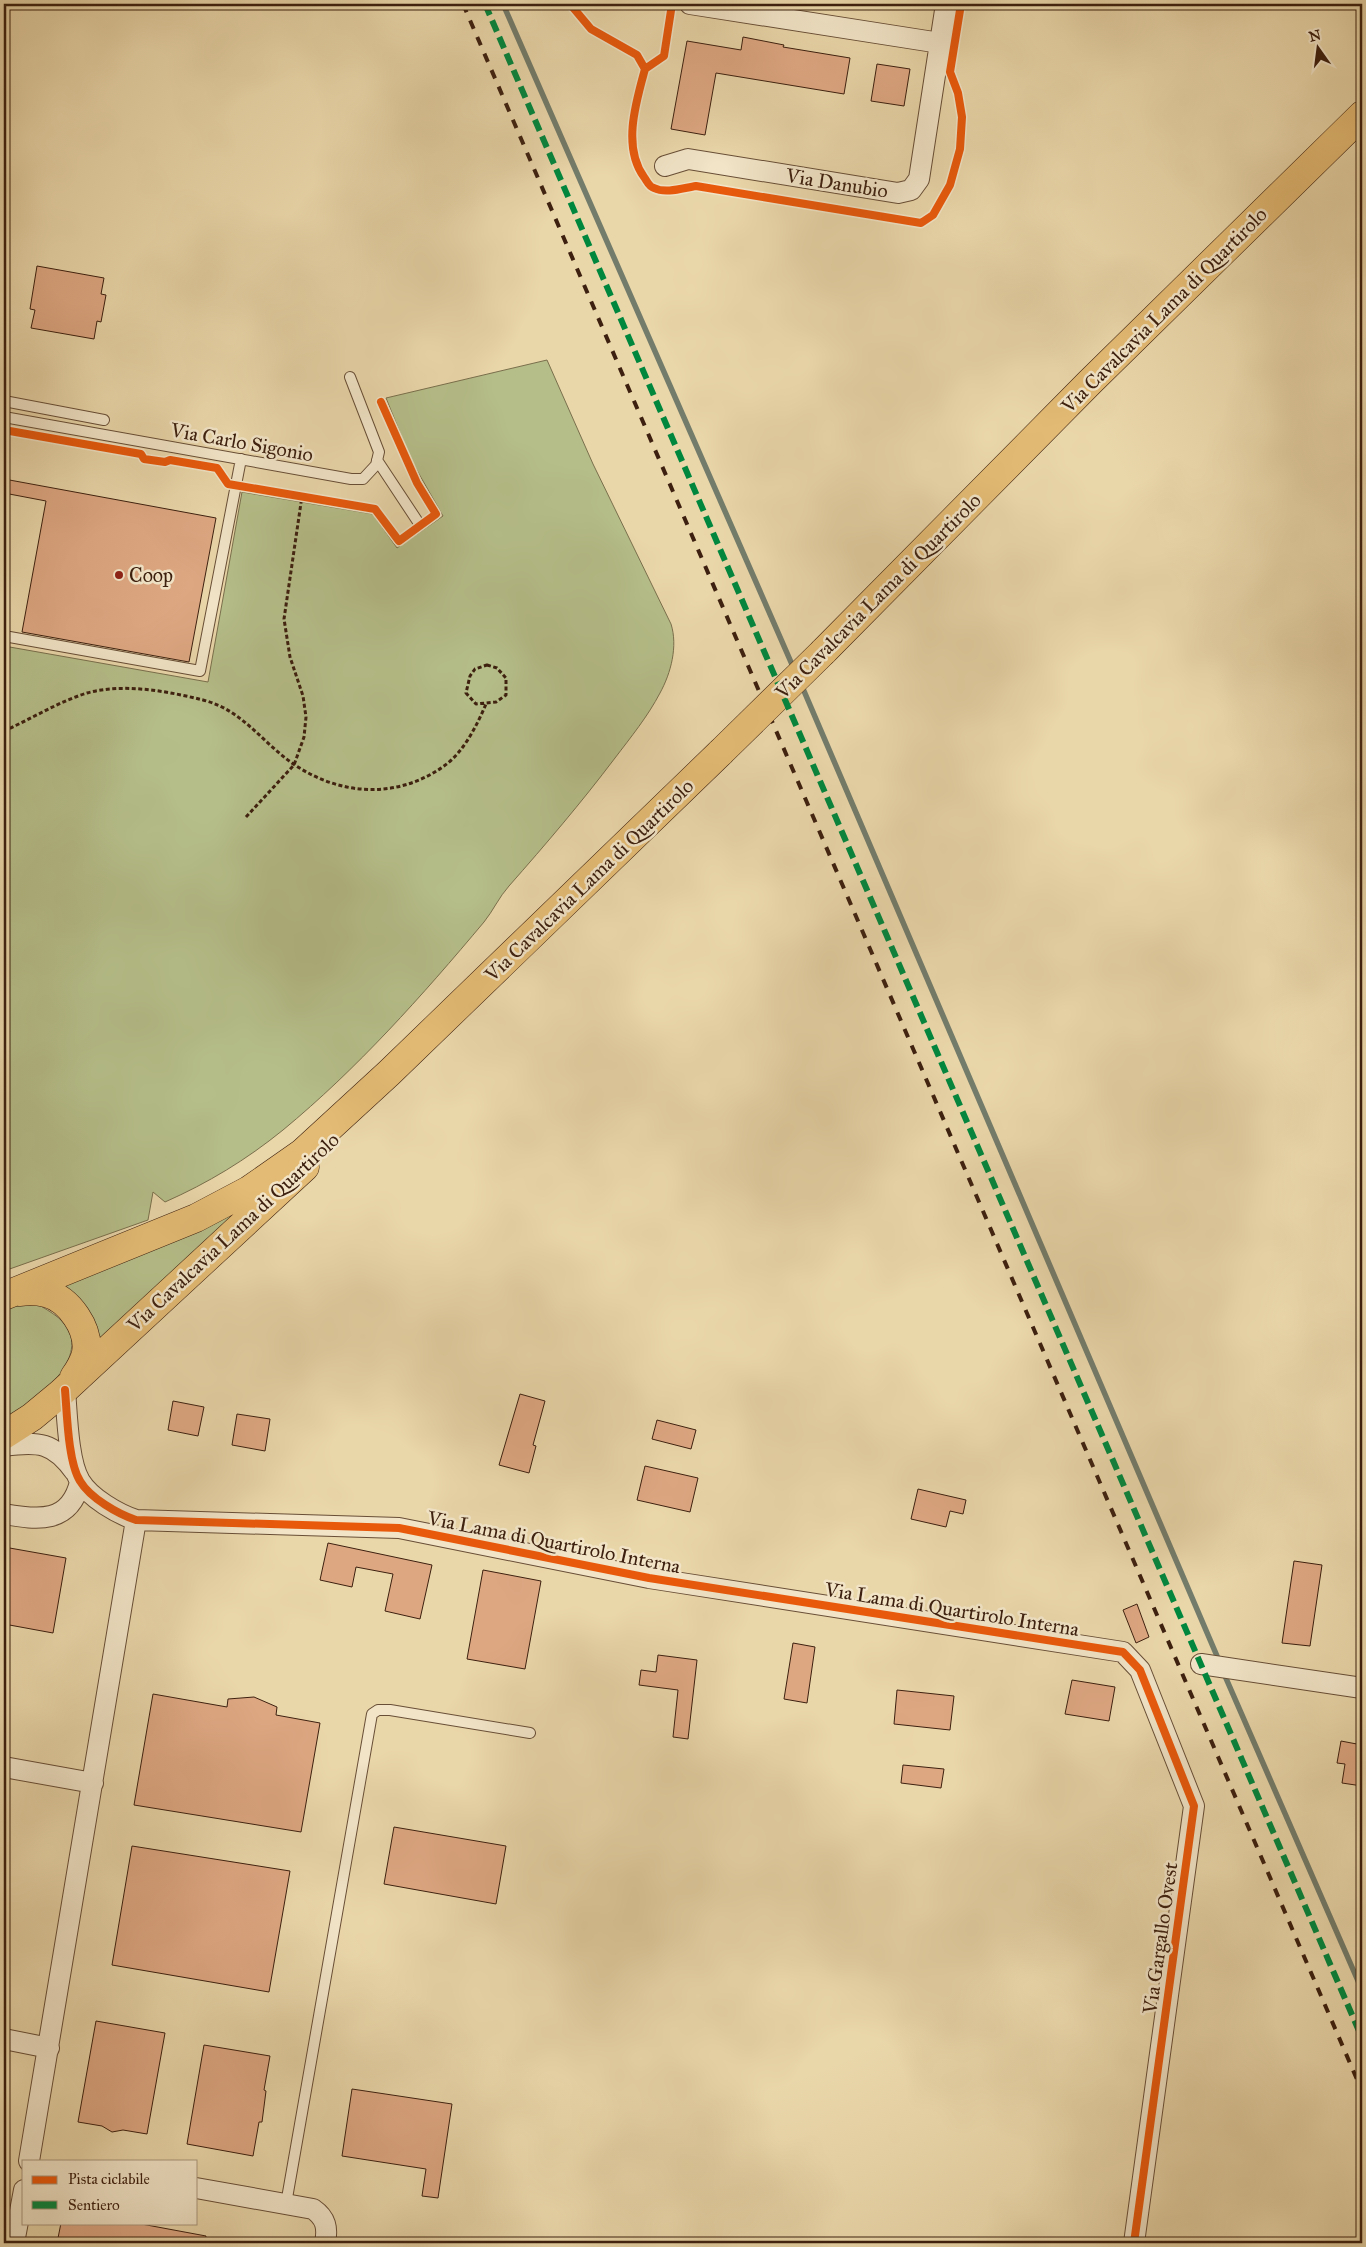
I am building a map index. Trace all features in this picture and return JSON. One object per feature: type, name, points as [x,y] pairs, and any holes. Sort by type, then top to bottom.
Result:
[{"type":"main road","name":"Via Cavalcavia Lama di Quartirolo","points":[[4,1296],[196,1218],[249,1190],[302,1153],[389,1073],[823,652],[1090,382],[1362,115]]},
{"type":"main road","name":"Via Cavalcavia Lama di Quartirolo","points":[[4,1435],[32,1417],[67,1387],[271,1200],[350,1122],[389,1073]]},
{"type":"main road","name":"Via Cavalcavia Lama di Quartirolo","points":[[4,1296],[29,1291],[46,1293],[62,1302],[75,1316],[85,1334],[86,1353],[80,1369],[67,1387]]},
{"type":"street","points":[[690,4],[753,9],[940,43]]},
{"type":"street","name":"Via Danubio","points":[[664,166],[688,159],[898,193],[911,190],[919,179],[946,4]]},
{"type":"street","points":[[4,1514],[44,1519],[60,1512],[77,1497],[78,1477],[69,1437],[67,1387]]},
{"type":"street","name":"Via Lama di Quartirolo Interna","points":[[4,1446],[40,1444],[51,1447],[62,1454],[78,1477],[107,1507],[136,1520],[399,1528],[648,1578],[1123,1652]]},
{"type":"street","points":[[35,2160],[49,2048],[136,1520]]},
{"type":"street","name":"Via Gargallo Ovest","points":[[1123,1652],[1140,1670],[1194,1806],[1134,2243]]},
{"type":"street","points":[[1201,1664],[1362,1688]]},
{"type":"street","points":[[4,1767],[93,1782]]},
{"type":"street","points":[[4,2039],[49,2048]]},
{"type":"street","points":[[198,2188],[312,2209],[319,2213],[326,2227],[325,2243]]},
{"type":"street","points":[[14,2243],[22,2201]]},
{"type":"lane","points":[[350,377],[379,452],[377,460],[420,525]]},
{"type":"lane","points":[[4,401],[104,420]]},
{"type":"lane","name":"Via Carlo Sigonio","points":[[4,417],[351,479],[363,479],[371,473],[377,460]]},
{"type":"lane","points":[[4,636],[200,671],[241,459]]},
{"type":"lane","points":[[286,2204],[372,1714],[378,1710],[390,1710],[530,1733]]},
{"type":"path","points":[[293,495],[311,498]]},
{"type":"path","points":[[246,817],[294,764],[304,736],[306,717],[303,696],[288,650],[284,618],[302,496]]},
{"type":"path","points":[[487,665],[497,668],[506,678],[507,688],[506,695],[502,700],[486,704],[476,704],[466,693],[470,676],[475,669],[487,665]]},
{"type":"path","points":[[4,731],[87,693],[118,688],[158,692],[204,700],[227,708],[249,723],[294,764],[324,780],[355,790],[388,789],[420,780],[445,766],[476,726],[486,704]]},
{"type":"green space","points":[[547,360],[593,464],[671,624],[674,641],[672,659],[664,685],[655,702],[602,775],[505,890],[487,918],[461,950],[363,1057],[310,1107],[255,1151],[211,1179],[165,1202],[153,1192],[148,1220],[4,1271],[4,646],[208,682],[242,492],[373,514],[397,548],[443,516],[411,460],[386,398]]},
{"type":"green space","points":[[266,1193],[97,1346],[51,1286]]},
{"type":"green space","points":[[39,1305],[59,1318],[68,1329],[72,1342],[70,1356],[63,1369],[41,1394],[4,1419],[4,1311],[15,1306]]},
{"type":"building","points":[[743,37],[784,45],[783,47],[850,58],[844,94],[716,73],[705,135],[671,129],[687,41],[741,50]]},
{"type":"building","points":[[877,64],[910,69],[904,106],[871,101]]},
{"type":"building","points":[[37,266],[104,278],[101,294],[106,295],[101,322],[97,321],[94,339],[31,328],[35,310],[30,309]]},
{"type":"building","name":"Coop","points":[[4,479],[216,518],[189,662],[22,632],[46,501],[4,493]]},
{"type":"building","points":[[520,1394],[545,1401],[533,1445],[536,1446],[529,1473],[499,1465]]},
{"type":"building","points":[[173,1401],[204,1407],[198,1436],[168,1430]]},
{"type":"building","points":[[237,1414],[270,1419],[265,1451],[232,1445]]},
{"type":"building","points":[[657,1420],[696,1430],[691,1449],[652,1439]]},
{"type":"building","points":[[645,1466],[698,1478],[690,1512],[637,1500]]},
{"type":"building","points":[[918,1489],[966,1500],[963,1514],[950,1511],[946,1527],[911,1519]]},
{"type":"building","points":[[328,1543],[432,1565],[420,1619],[385,1611],[393,1574],[356,1567],[352,1587],[320,1580]]},
{"type":"building","points":[[4,1547],[66,1558],[53,1633],[4,1624]]},
{"type":"building","points":[[1294,1561],[1322,1565],[1310,1646],[1282,1643]]},
{"type":"building","points":[[483,1570],[541,1581],[525,1669],[467,1659]]},
{"type":"building","points":[[1137,1604],[1149,1637],[1136,1643],[1123,1610]]},
{"type":"building","points":[[793,1643],[815,1647],[807,1703],[784,1699]]},
{"type":"building","points":[[658,1655],[697,1660],[688,1739],[673,1737],[678,1690],[639,1685],[641,1670],[656,1672]]},
{"type":"building","points":[[1072,1680],[1115,1687],[1109,1721],[1065,1714]]},
{"type":"building","points":[[897,1690],[954,1696],[950,1730],[894,1724]]},
{"type":"building","points":[[153,1694],[227,1707],[228,1699],[254,1697],[277,1707],[276,1715],[320,1723],[301,1832],[134,1805]]},
{"type":"building","points":[[1341,1741],[1362,1745],[1362,1786],[1342,1783],[1345,1764],[1337,1763]]},
{"type":"building","points":[[903,1765],[944,1769],[941,1788],[901,1783]]},
{"type":"building","points":[[394,1827],[506,1846],[496,1904],[384,1884]]},
{"type":"building","points":[[132,1846],[290,1871],[269,1992],[112,1965]]},
{"type":"building","points":[[96,2021],[165,2033],[147,2134],[123,2130],[112,2132],[102,2126],[78,2122]]},
{"type":"building","points":[[204,2045],[270,2056],[264,2090],[266,2091],[262,2122],[259,2122],[253,2156],[187,2144]]},
{"type":"building","points":[[352,2089],[452,2104],[438,2198],[422,2196],[426,2169],[342,2156]]},
{"type":"building","points":[[61,2224],[141,2224],[206,2236],[205,2243],[57,2243]]},
{"type":"waterway","points":[[503,4],[794,669]]},
{"type":"waterway","points":[[801,684],[1217,1656]]},
{"type":"waterway","points":[[1225,1676],[1362,1990]]},
{"type":"railway","points":[[463,4],[1362,2091]]},
{"type":"marked path","points":[[485,4],[1362,2038]]},
{"type":"cycle path","points":[[570,4],[591,29],[637,55],[645,69],[635,110],[632,138],[637,165],[648,184],[652,187],[669,191],[696,186],[921,223],[933,215],[950,185],[960,149],[962,117],[958,93],[950,72],[961,4]]},
{"type":"cycle path","points":[[645,69],[664,56],[672,4]]},
{"type":"cycle path","points":[[4,430],[141,454],[144,459],[165,462],[170,460],[217,468],[228,484],[375,509],[399,541],[436,514],[417,483],[381,402]]},
{"type":"cycle path","points":[[65,1390],[71,1450],[76,1473],[80,1481],[90,1493],[105,1505],[136,1520],[399,1528],[649,1578],[1123,1652],[1140,1670],[1194,1806],[1134,2243]]},
{"type":"place","name":"Coop","points":[[119,575]]}]
